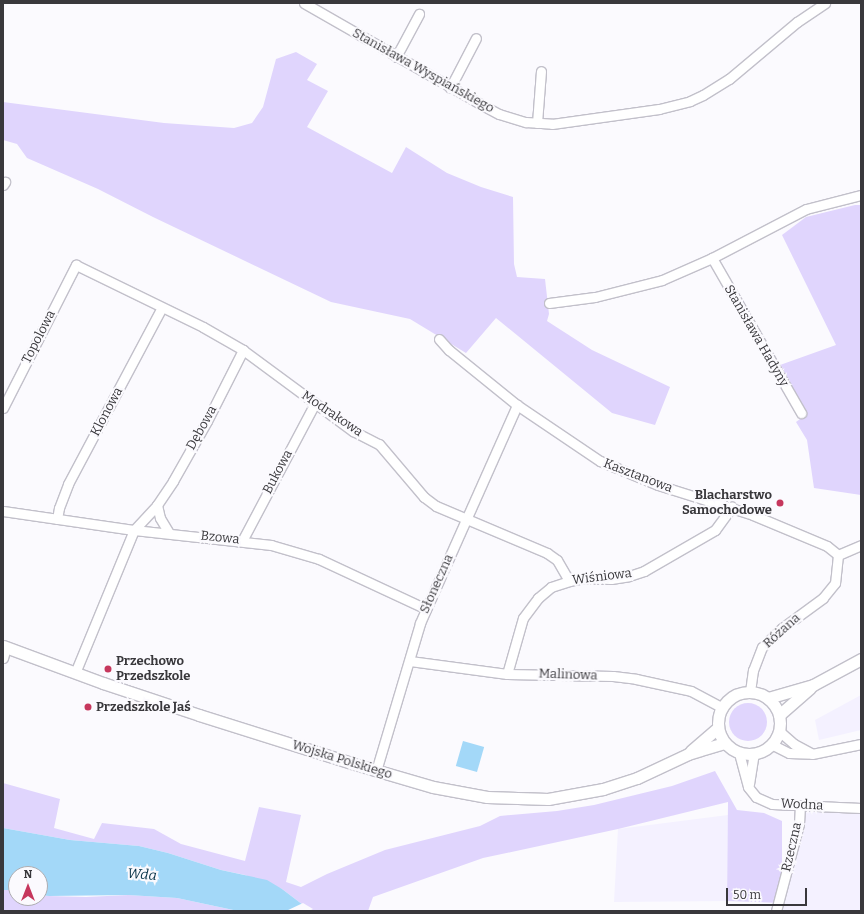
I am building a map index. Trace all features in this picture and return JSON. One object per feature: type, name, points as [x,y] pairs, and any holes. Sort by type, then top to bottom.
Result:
[{"type":"street","name":"Stanisława Wyspiańskiego","points":[[305,3],[396,57],[498,114],[537,124],[552,124],[659,109],[690,101],[704,95],[729,79],[797,22],[825,3]]},
{"type":"street","points":[[396,57],[419,14]]},
{"type":"street","points":[[450,88],[476,38]]},
{"type":"street","points":[[537,124],[541,71]]},
{"type":"street","points":[[549,303],[633,289],[662,280],[712,258],[806,209],[858,196]]},
{"type":"street","name":"Stanisława Hadyny","points":[[712,258],[801,413]]},
{"type":"street","name":"Modrakowa","points":[[76,265],[162,307],[243,350],[353,431],[380,444],[424,497],[436,506],[548,553],[558,560],[569,581]]},
{"type":"street","name":"Topolowa","points":[[3,408],[76,265]]},
{"type":"street","name":"Klonowa","points":[[57,519],[59,508],[68,484],[162,307]]},
{"type":"street","name":"Kasztanowa","points":[[439,339],[449,350],[517,405],[600,462],[658,485],[732,507],[828,546],[838,555]]},
{"type":"street","name":"Dębowa","points":[[134,530],[157,505],[207,421],[243,350]]},
{"type":"street","name":"Bukowa","points":[[242,541],[315,403]]},
{"type":"street","name":"Słoneczna","points":[[376,771],[426,609],[517,405]]},
{"type":"street","points":[[157,505],[160,518],[169,533]]},
{"type":"street","name":"Wiśniowa","points":[[507,674],[523,618],[538,598],[551,587],[584,578],[611,579],[629,576],[644,571],[715,530],[732,507]]},
{"type":"street","name":"Bzowa","points":[[3,512],[134,530],[271,545],[319,559],[426,609]]},
{"type":"street","points":[[75,673],[134,530]]},
{"type":"street","points":[[838,555],[861,546]]},
{"type":"street","name":"Różana","points":[[750,691],[752,674],[762,647],[782,628],[822,598],[835,583],[838,555]]},
{"type":"street","name":"Wojska Polskiego","points":[[4,650],[198,715],[376,771],[461,793],[487,797],[542,799],[576,795],[603,789],[637,778],[688,754],[724,742]]},
{"type":"street","points":[[768,698],[813,685],[861,659]]},
{"type":"street","name":"Malinowa","points":[[410,661],[507,674],[613,676],[636,679],[691,691],[721,707]]},
{"type":"street","points":[[779,715],[813,685]]},
{"type":"street","points":[[750,691],[760,693],[768,698],[775,705],[779,715],[779,731],[771,744],[764,750],[754,754],[739,753],[731,749],[724,742],[718,728],[718,717],[721,707],[734,695],[750,691]]},
{"type":"street","name":"Wojska Polskiego","points":[[688,754],[718,728]]},
{"type":"street","points":[[779,731],[794,744],[812,754]]},
{"type":"street","points":[[771,744],[789,753],[812,754],[861,744]]},
{"type":"street","points":[[739,753],[748,787]]},
{"type":"street","points":[[748,787],[754,754]]},
{"type":"street","name":"Wodna","points":[[748,787],[756,797],[772,804],[861,808]]},
{"type":"street","name":"Rzeczna","points":[[776,911],[798,824],[800,806]]},
{"type":"shaded area","points":[[296,52],[317,64],[307,80],[328,91],[307,127],[392,173],[406,147],[447,173],[481,187],[513,197],[514,264],[517,277],[545,279],[549,314],[547,321],[592,350],[670,387],[655,425],[612,413],[496,318],[466,353],[410,319],[331,302],[98,189],[27,158],[17,144],[3,140],[3,102],[164,123],[234,128],[252,123],[263,107],[276,59]]},
{"type":"shaded area","points":[[855,205],[861,205],[861,495],[814,488],[807,440],[796,422],[807,414],[780,365],[836,345],[782,235],[806,217]]},
{"type":"shaded area","points":[[861,695],[861,730],[819,740],[815,720]]},
{"type":"shaded area","points":[[744,703],[752,703],[762,708],[766,715],[766,729],[762,736],[752,741],[744,741],[734,736],[732,733],[729,726],[729,718],[734,708],[737,706]]},
{"type":"shaded area","points":[[715,771],[737,810],[764,813],[782,821],[782,903],[727,901],[728,802],[618,829],[483,858],[373,897],[368,911],[311,911],[282,889],[245,875],[221,870],[168,853],[139,846],[70,840],[3,828],[3,783],[60,799],[54,828],[94,839],[102,823],[154,829],[181,844],[245,861],[259,807],[301,815],[286,882],[301,887],[327,874],[385,850],[480,826],[500,816],[557,811],[594,805],[672,786]]},
{"type":"shaded area","points":[[807,810],[861,813],[861,911],[780,911]]},
{"type":"shaded area","points":[[728,815],[727,901],[614,902],[618,829]]},
{"type":"shaded area","points":[[3,890],[8,890],[8,906],[48,906],[48,896],[86,897],[128,895],[177,898],[238,911],[3,911]]},
{"type":"water","points":[[463,741],[484,747],[477,772],[456,766]]},
{"type":"water","name":"Wda","points":[[3,828],[70,840],[139,846],[168,853],[221,870],[267,880],[282,889],[311,911],[238,911],[177,898],[128,895],[48,896],[48,866],[8,866],[8,890],[3,890]]},
{"type":"pier","points":[[303,903],[313,909],[309,911],[286,911]]},
{"type":"place","name":"Blacharstwo Samochodowe","points":[[780,503]]},
{"type":"place","name":"Przechowo Przedszkole","points":[[108,669]]},
{"type":"place","name":"Przedszkole Jaś","points":[[88,707]]}]
